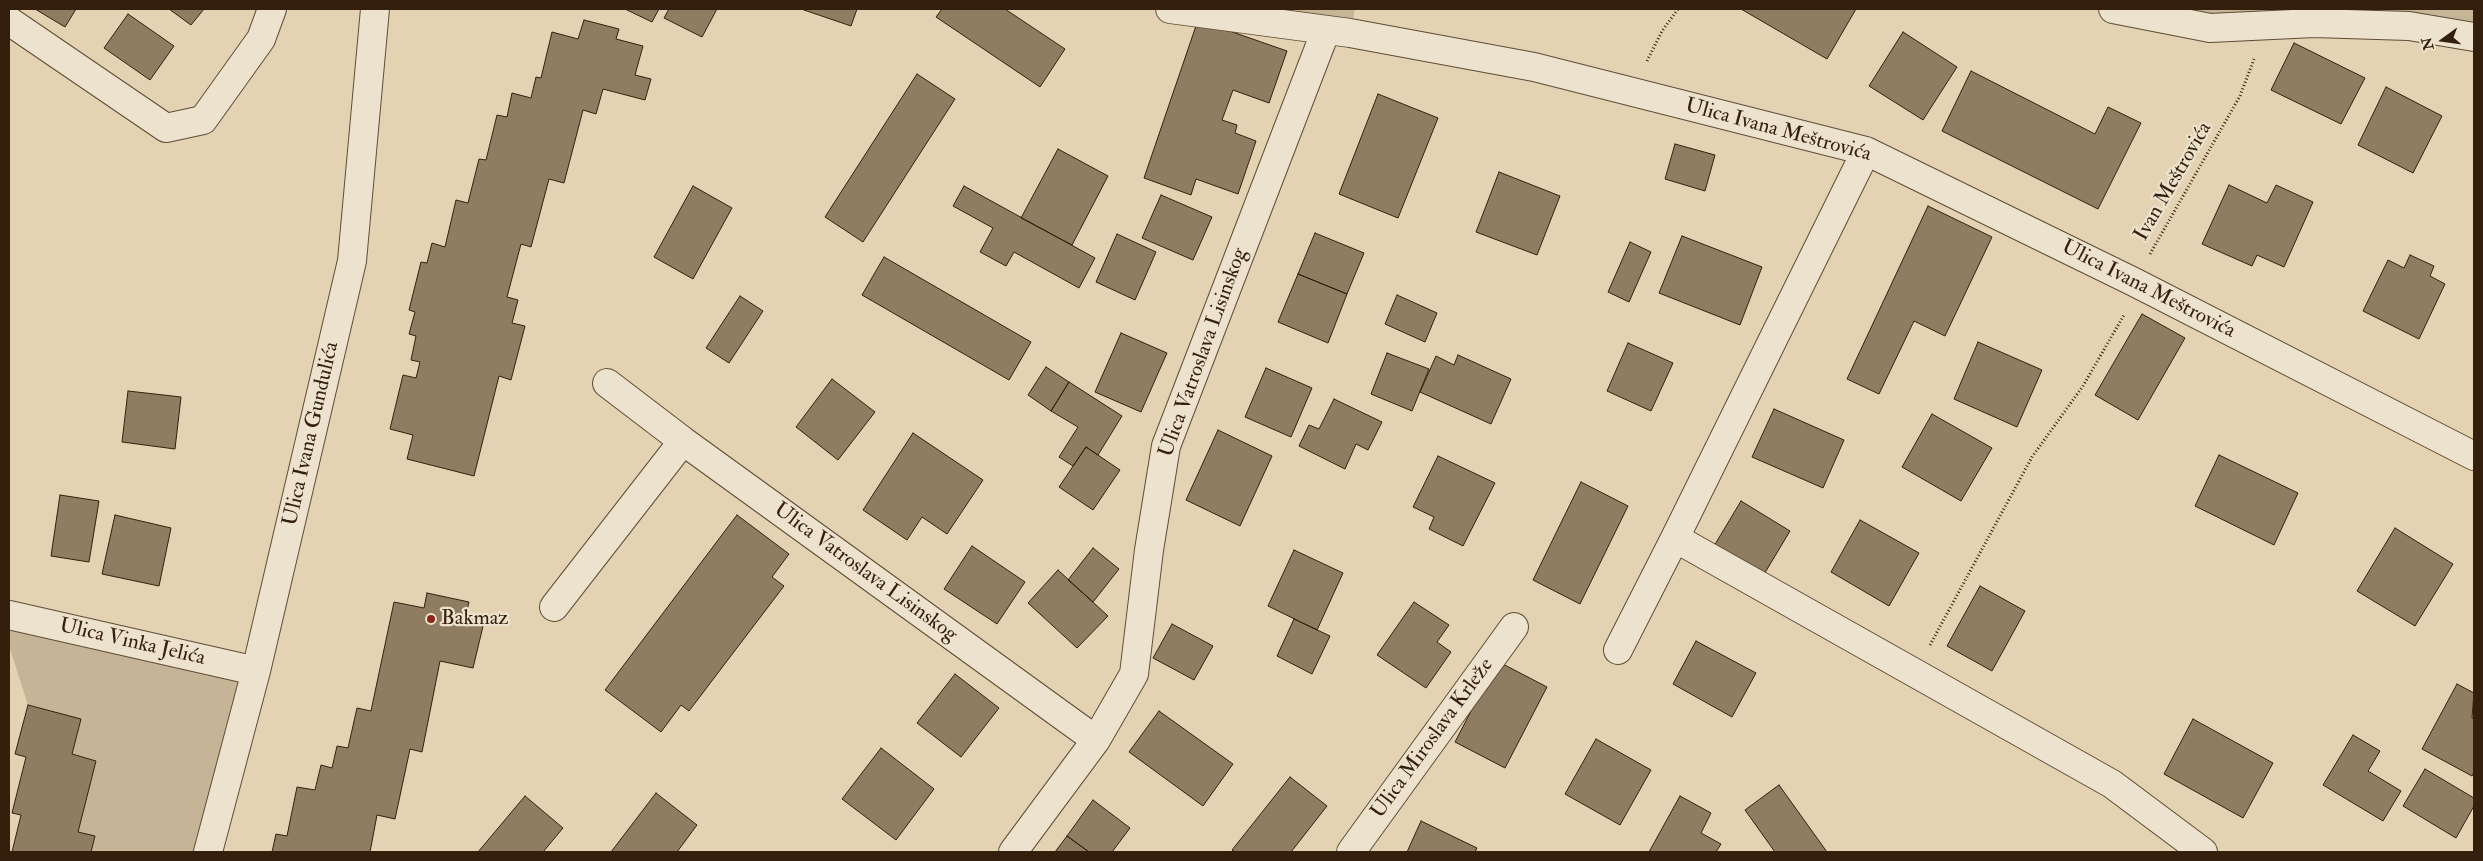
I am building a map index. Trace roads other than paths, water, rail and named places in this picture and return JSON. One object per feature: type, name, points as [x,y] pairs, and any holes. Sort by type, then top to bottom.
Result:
[{"type":"street","points":[[9,20],[166,128],[203,120],[261,39],[272,9]]},
{"type":"street","name":"Ulica Ivana Gundulića","points":[[208,852],[256,671],[352,261],[375,9]]},
{"type":"street","name":"Ulica Ivana Meštrovića","points":[[1170,9],[1274,16],[1326,30],[1534,67],[1866,151],[2134,282],[2474,456]]},
{"type":"street","points":[[2113,9],[2210,28],[2314,23],[2409,26],[2474,37]]},
{"type":"street","points":[[2409,26],[2432,9]]},
{"type":"street","name":"Ulica Vatroslava Lisinskog","points":[[1013,852],[1096,740],[1134,674],[1149,550],[1166,446],[1326,30]]},
{"type":"street","points":[[1618,650],[1866,151]]},
{"type":"street","name":"Ulica Vatroslava Lisinskog","points":[[607,383],[683,441],[1096,740]]},
{"type":"street","points":[[554,607],[683,441]]},
{"type":"street","points":[[1675,538],[2112,784],[2203,852]]},
{"type":"street","name":"Ulica Vinka Jelića","points":[[9,615],[256,671]]},
{"type":"street","name":"Ulica Miroslava Krleže","points":[[1351,852],[1514,627]]},
{"type":"place","name":"Bakmaz","points":[[431,619]]}]
